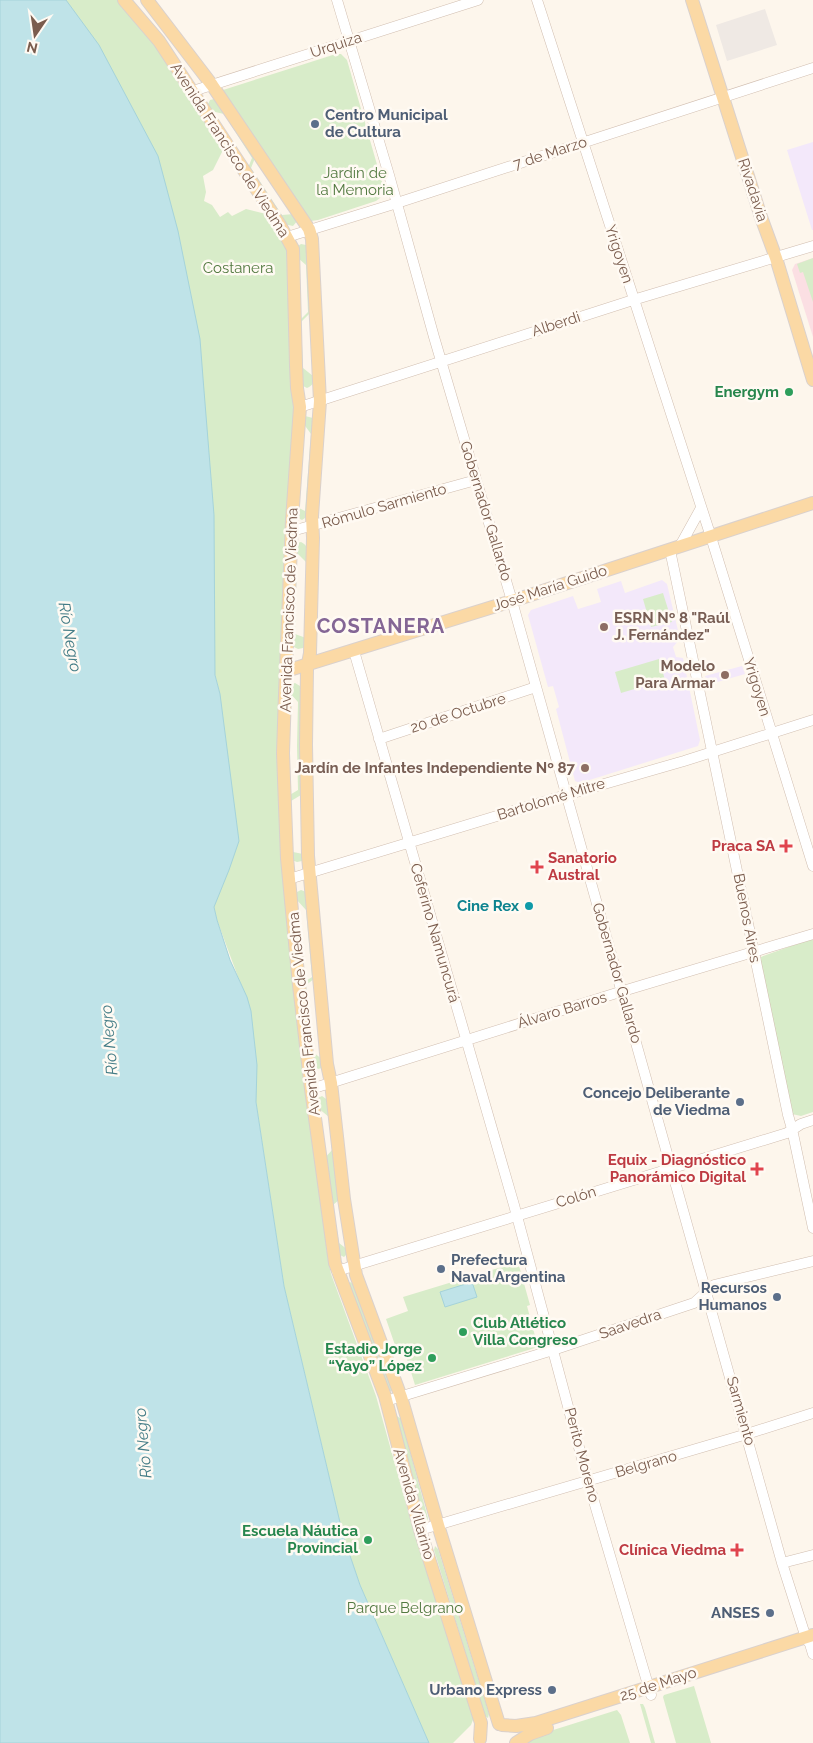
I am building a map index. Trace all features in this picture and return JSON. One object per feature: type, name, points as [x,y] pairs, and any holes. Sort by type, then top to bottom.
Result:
[{"type":"main road","name":"Avenida Francisco de Viedma","points":[[124,0],[159,41],[193,91],[293,249],[297,380],[300,407],[292,531],[283,752],[289,879],[299,985],[311,1089],[337,1271]]},
{"type":"main road","name":"Avenida Francisco de Viedma","points":[[147,0],[212,85],[309,230],[312,239],[320,401],[312,526],[306,745],[310,872],[327,1064],[354,1265]]},
{"type":"main road","name":"Rivadavia","points":[[692,0],[761,217],[776,258],[813,380]]},
{"type":"main road","name":"José María Guido","points":[[286,671],[512,601],[813,503]]},
{"type":"main road","name":"Avenida Villarino","points":[[354,1265],[401,1397],[438,1525],[501,1725]]},
{"type":"main road","name":"Avenida Villarino","points":[[337,1271],[386,1401],[420,1530],[481,1723],[480,1741]]},
{"type":"main road","name":"25 de Mayo","points":[[501,1725],[516,1726],[536,1723],[811,1643]]},
{"type":"main road","name":"25 de Mayo","points":[[516,1743],[530,1734],[650,1691]]},
{"type":"main road","points":[[480,1741],[481,1734],[486,1727],[495,1724],[501,1725],[510,1733],[511,1743]]},
{"type":"street","name":"Gobernador Gallardo","points":[[337,0],[512,601],[671,1168]]},
{"type":"street","name":"Urquiza","points":[[193,91],[478,0]]},
{"type":"street","name":"Yrigoyen","points":[[538,0],[633,300],[711,537],[813,866]]},
{"type":"street","name":"7 de Marzo","points":[[287,237],[813,68]]},
{"type":"street","name":"Alberdi","points":[[300,407],[633,300],[813,246]]},
{"type":"street","name":"Rómulo Sarmiento","points":[[292,531],[476,480]]},
{"type":"street","points":[[675,548],[701,508]]},
{"type":"street","name":"Buenos Aires","points":[[675,548],[712,752],[813,1228]]},
{"type":"street","name":"Ceferino Namuncurá","points":[[354,651],[517,1215]]},
{"type":"street","name":"20 de Octubre","points":[[379,739],[536,687]]},
{"type":"street","name":"Bartolomé Mitre","points":[[289,879],[813,720]]},
{"type":"street","name":"Álvaro Barros","points":[[311,1089],[622,991],[813,934]]},
{"type":"street","name":"Colón","points":[[337,1271],[787,1133],[800,1124],[813,1120]]},
{"type":"street","name":"Sarmiento","points":[[671,1168],[782,1563],[811,1643]]},
{"type":"street","name":"Perito Moreno","points":[[517,1215],[588,1481],[650,1691]]},
{"type":"street","name":"Saavedra","points":[[386,1401],[553,1350],[694,1303],[714,1285],[813,1261]]},
{"type":"street","name":"Belgrano","points":[[420,1530],[813,1413]]},
{"type":"street","points":[[782,1563],[813,1555]]},
{"type":"shaded area","points":[[765,9],[777,45],[727,61],[716,25]]},
{"type":"shaded area","points":[[813,142],[813,230],[812,230],[787,150]]},
{"type":"shaded area","points":[[813,258],[813,337],[792,270],[795,264]]},
{"type":"shaded area","points":[[662,580],[667,584],[680,639],[673,647],[676,657],[683,658],[700,740],[698,746],[580,783],[575,781],[556,709],[559,707],[553,686],[548,687],[528,615],[531,610],[573,596],[578,609],[601,602],[597,589],[621,581],[625,593]]},
{"type":"shaded area","name":"Modelo Para Armar","points":[[742,666],[745,674],[707,685],[705,676]]},
{"type":"green space","name":"Costanera","points":[[44,0],[119,0],[156,43],[225,146],[213,170],[203,176],[206,192],[204,201],[212,205],[220,217],[228,212],[232,216],[246,209],[270,215],[290,249],[295,408],[279,753],[306,1090],[331,1274],[376,1396],[413,1529],[474,1717],[471,1725],[453,1743],[429,1743],[360,1585],[343,1535],[284,1286],[256,1102],[256,1058],[241,985],[214,907],[220,694]]},
{"type":"green space","name":"Jardín de la Memoria","points":[[341,54],[347,60],[384,189],[380,198],[376,201],[311,221],[223,90]]},
{"type":"green space","points":[[210,100],[218,101],[255,158],[251,168],[282,215],[294,214],[298,220],[293,226],[284,224],[248,168],[252,158],[224,114],[211,111],[207,106]]},
{"type":"green space","points":[[301,244],[306,245],[308,249],[310,313],[301,322],[303,368],[313,376],[313,384],[307,388],[301,382],[298,322],[308,312],[306,265],[298,258],[298,246]]},
{"type":"green space","points":[[813,258],[813,302],[803,272],[800,273],[797,264]]},
{"type":"green space","points":[[305,416],[313,418],[314,421],[307,513],[302,520],[298,518],[297,507],[305,511],[311,434],[303,423]]},
{"type":"green space","points":[[301,542],[307,548],[308,564],[297,553],[295,634],[306,638],[306,645],[298,649],[292,643],[297,543]]},
{"type":"green space","points":[[663,593],[672,622],[651,627],[643,599]]},
{"type":"green space","points":[[659,659],[665,680],[621,693],[615,672]]},
{"type":"green space","points":[[295,683],[302,690],[301,795],[291,801],[293,852],[303,854],[302,861],[297,862],[292,860],[288,796],[298,790],[298,702],[289,692],[291,684]]},
{"type":"green space","points":[[301,890],[306,892],[314,979],[306,985],[313,1052],[323,1060],[322,1068],[318,1069],[315,1068],[303,983],[312,977],[306,910],[296,899],[297,892]]},
{"type":"green space","points":[[808,940],[813,940],[813,1112],[801,1116],[792,1114],[759,961],[761,957]]},
{"type":"green space","points":[[322,1096],[329,1101],[340,1199],[333,1205],[339,1243],[348,1250],[344,1257],[338,1254],[324,1159],[332,1150],[329,1117],[318,1108],[318,1098]]},
{"type":"green space","name":"Club Atlético Villa Congreso","points":[[518,1262],[530,1305],[527,1306],[538,1347],[415,1385],[403,1346],[396,1348],[386,1319],[408,1311],[403,1297]]},
{"type":"green space","points":[[350,1282],[353,1284],[392,1388],[391,1391],[389,1391]]},
{"type":"green space","points":[[397,1416],[401,1419],[428,1518],[427,1521],[424,1519],[396,1420]]},
{"type":"green space","points":[[435,1546],[438,1549],[489,1714],[488,1718],[485,1716],[434,1550]]},
{"type":"green space","points":[[694,1686],[711,1743],[676,1743],[663,1697],[664,1695]]},
{"type":"green space","points":[[640,1704],[643,1704],[645,1708],[655,1743],[651,1743]]},
{"type":"green space","points":[[617,1710],[621,1715],[630,1743],[521,1743],[531,1737]]},
{"type":"water","name":"Río Negro","points":[[0,0],[66,0],[99,45],[158,156],[178,231],[200,339],[214,515],[215,675],[220,694],[239,841],[214,907],[230,960],[247,997],[251,1011],[257,1065],[256,1102],[284,1286],[343,1535],[360,1585],[429,1743],[0,1743]]},
{"type":"water","points":[[472,1282],[477,1297],[445,1307],[440,1292]]},
{"type":"place","name":"Centro Municipal de Cultura","points":[[315,124]]},
{"type":"place","name":"Energym","points":[[789,392]]},
{"type":"place","name":"ESRN Nº 8 \"Raúl J. Fernández\"","points":[[604,627]]},
{"type":"place","name":"Modelo Para Armar","points":[[725,675]]},
{"type":"place","name":"Jardín de Infantes Independiente Nº 87","points":[[585,768]]},
{"type":"place","name":"Praca SA","points":[[786,846]]},
{"type":"place","name":"Sanatorio Austral","points":[[537,867]]},
{"type":"place","name":"Cine Rex","points":[[529,906]]},
{"type":"place","name":"Concejo Deliberante de Viedma","points":[[740,1102]]},
{"type":"place","name":"Equix - Diagnóstico Panorámico Digital","points":[[757,1169]]},
{"type":"place","name":"Prefectura Naval Argentina","points":[[441,1269]]},
{"type":"place","name":"Recursos Humanos","points":[[777,1297]]},
{"type":"place","name":"Club Atlético Villa Congreso","points":[[463,1332]]},
{"type":"place","name":"Estadio Jorge “Yayo” López","points":[[432,1358]]},
{"type":"place","name":"Escuela Náutica Provincial","points":[[368,1540]]},
{"type":"place","name":"Clínica Viedma","points":[[737,1550]]},
{"type":"place","name":"ANSES","points":[[770,1613]]},
{"type":"place","name":"Urbano Express","points":[[552,1690]]},
{"type":"district","name":"COSTANERA","points":[[381,626]]},
{"type":"park label","name":"Parque Belgrano","points":[[405,1608]]}]
